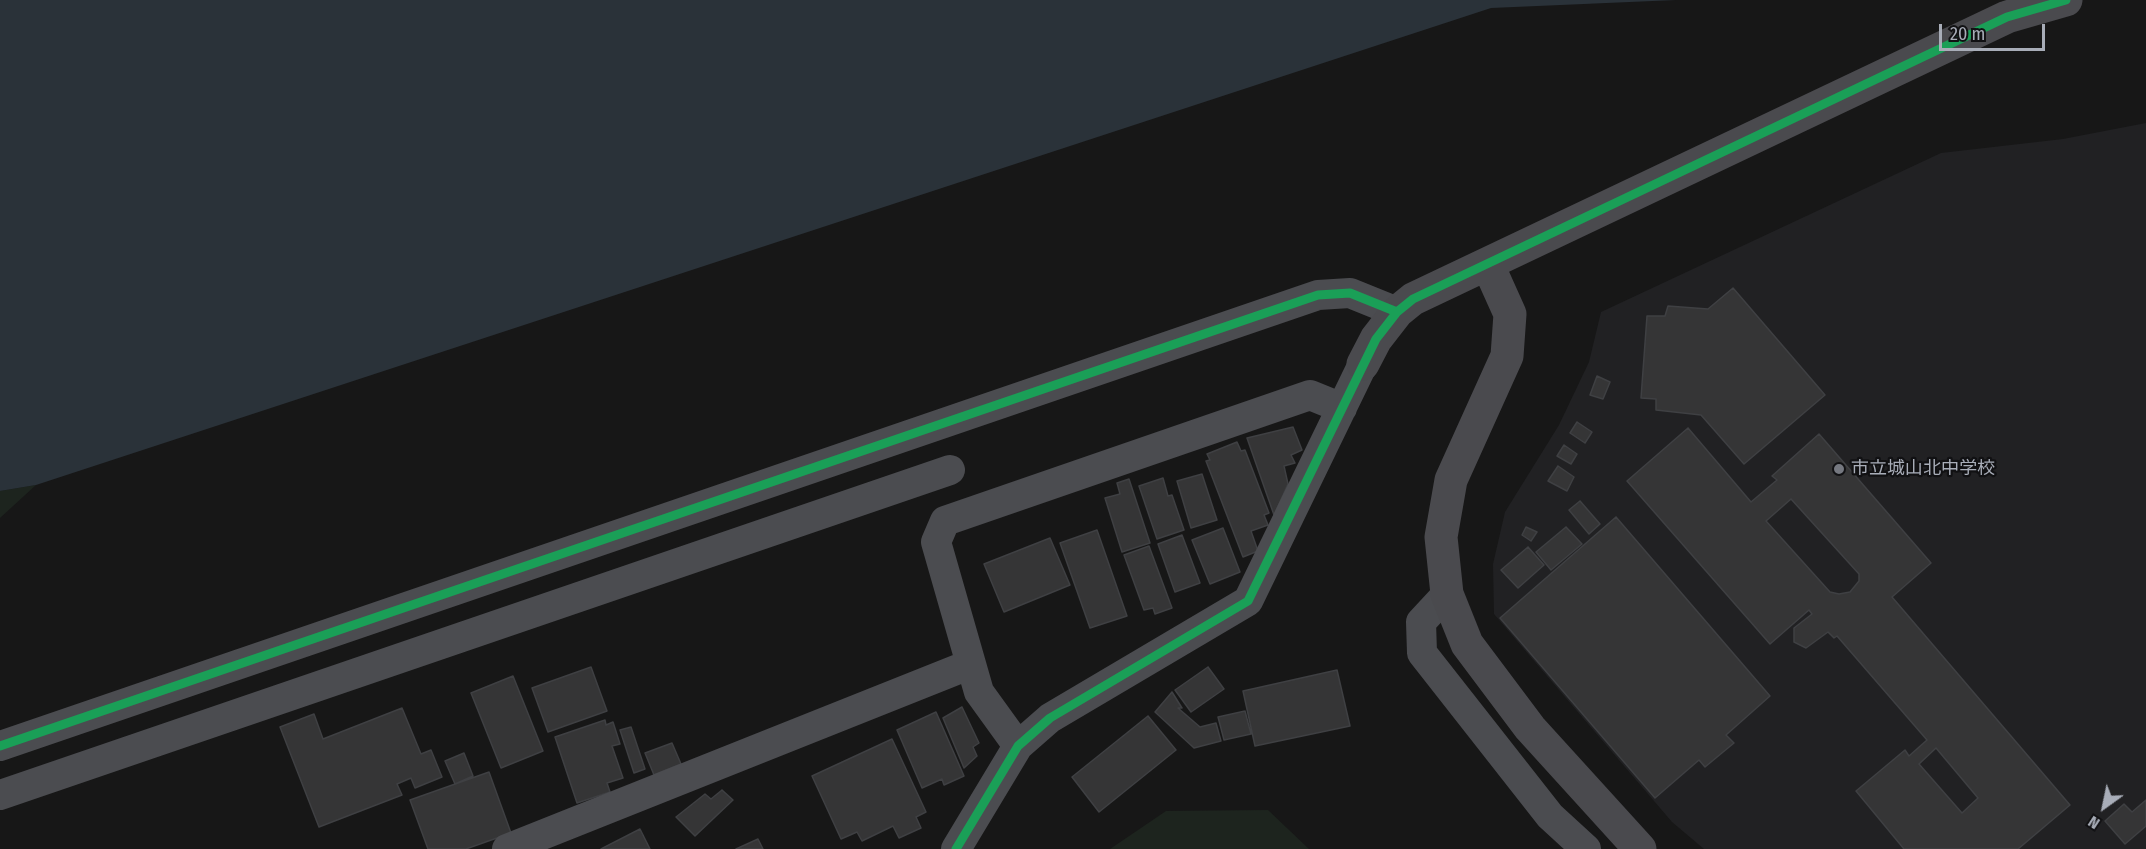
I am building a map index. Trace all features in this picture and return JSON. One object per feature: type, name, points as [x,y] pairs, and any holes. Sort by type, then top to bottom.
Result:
[{"type":"street","points":[[956,849],[1018,746],[1050,718],[1248,601],[1376,339],[1397,312],[1413,299],[2007,17],[2066,0]]},
{"type":"street","points":[[1488,265],[1510,314],[1507,356],[1451,480],[1441,537],[1447,594],[1467,644],[1530,728],[1640,849]]},
{"type":"street","points":[[0,746],[1318,295],[1350,293],[1397,312]]},
{"type":"street","points":[[1018,746],[979,692],[936,543],[945,521],[1310,395],[1342,408]]},
{"type":"street","points":[[0,795],[950,470]]},
{"type":"street","points":[[1447,594],[1421,622],[1422,653],[1550,816],[1586,849]]},
{"type":"street","points":[[507,849],[971,664]]},
{"type":"shaded area","points":[[0,0],[1676,0],[1491,8],[36,485],[0,491]]},
{"type":"shaded area","name":"市立城山北中学校","points":[[2146,123],[2146,849],[1704,849],[1672,822],[1494,614],[1493,564],[1505,512],[1559,425],[1589,362],[1601,312],[1941,153],[2063,139]]},
{"type":"shaded area","points":[[36,485],[0,518],[0,491]]},
{"type":"shaded area","points":[[1268,810],[1309,849],[1110,849],[1166,811]]},
{"type":"building","points":[[1733,288],[1825,395],[1744,464],[1701,415],[1656,410],[1656,399],[1641,398],[1647,316],[1665,316],[1668,306],[1708,309]]},
{"type":"building","points":[[1597,376],[1610,382],[1603,399],[1590,395]]},
{"type":"building","points":[[1577,422],[1592,432],[1585,443],[1570,433]]},
{"type":"building","points":[[1293,427],[1302,450],[1291,455],[1295,463],[1284,466],[1288,484],[1274,515],[1247,438]]},
{"type":"building","points":[[1688,428],[1751,502],[1777,480],[1772,476],[1819,434],[1931,563],[1892,597],[2070,805],[2018,849],[1904,849],[1856,791],[1905,750],[1909,756],[1927,740],[1837,636],[1834,638],[1828,632],[1806,648],[1794,642],[1794,628],[1812,614],[1809,610],[1770,644],[1627,481]],"holes":[[[1791,499],[1859,574],[1859,581],[1850,592],[1839,594],[1830,592],[1766,521]],[[1936,748],[1978,798],[1962,813],[1919,764]]]},
{"type":"building","points":[[1237,442],[1241,451],[1245,450],[1269,513],[1264,515],[1268,525],[1251,531],[1258,551],[1243,557],[1206,461],[1210,460],[1207,454]]},
{"type":"building","points":[[1564,445],[1577,454],[1571,464],[1557,456]]},
{"type":"building","points":[[1558,466],[1574,477],[1567,491],[1548,481]]},
{"type":"building","points":[[1202,474],[1217,520],[1191,528],[1177,481]]},
{"type":"building","points":[[1163,478],[1168,496],[1172,495],[1184,530],[1157,539],[1139,486]]},
{"type":"building","points":[[1129,479],[1150,543],[1122,552],[1105,498],[1120,494],[1117,483]]},
{"type":"building","points":[[1580,501],[1600,524],[1589,534],[1569,510]]},
{"type":"building","points":[[1616,517],[1770,696],[1726,735],[1734,743],[1705,767],[1699,760],[1655,798],[1500,618]]},
{"type":"building","points":[[1526,527],[1537,532],[1531,541],[1522,535]]},
{"type":"building","points":[[1566,527],[1582,544],[1551,570],[1536,552]]},
{"type":"building","points":[[1223,528],[1240,572],[1210,584],[1192,540]]},
{"type":"building","points":[[1097,530],[1127,616],[1090,628],[1060,543]]},
{"type":"building","points":[[1182,535],[1200,583],[1175,592],[1158,544]]},
{"type":"building","points":[[1050,538],[1070,585],[1004,612],[984,564]]},
{"type":"building","points":[[1149,546],[1172,608],[1155,614],[1153,608],[1144,610],[1124,555]]},
{"type":"building","points":[[1528,547],[1544,565],[1518,588],[1501,570]]},
{"type":"building","points":[[591,667],[607,711],[548,732],[532,688]]},
{"type":"building","points":[[1208,667],[1224,689],[1191,712],[1175,690]]},
{"type":"building","points":[[1337,670],[1350,726],[1255,746],[1243,691]]},
{"type":"building","points":[[513,676],[543,751],[501,768],[471,693]]},
{"type":"building","points":[[1172,692],[1182,708],[1178,708],[1200,727],[1216,723],[1221,741],[1194,748],[1155,712]]},
{"type":"building","points":[[962,707],[979,743],[973,747],[977,756],[964,768],[943,718]]},
{"type":"building","points":[[402,708],[421,754],[431,750],[442,777],[415,788],[411,778],[397,784],[402,795],[319,827],[280,727],[314,714],[323,739]]},
{"type":"building","points":[[1245,711],[1251,734],[1224,740],[1218,717]]},
{"type":"building","points":[[936,712],[964,776],[944,785],[942,779],[922,788],[897,730]]},
{"type":"building","points":[[1148,716],[1176,750],[1099,812],[1072,777]]},
{"type":"building","points":[[605,720],[606,725],[613,722],[620,744],[612,746],[623,778],[607,783],[610,792],[577,803],[555,737]]},
{"type":"building","points":[[631,727],[645,769],[634,773],[620,730]]},
{"type":"building","points":[[892,739],[926,812],[916,817],[921,828],[899,838],[893,826],[862,841],[857,832],[841,839],[812,776]]},
{"type":"building","points":[[672,743],[681,764],[654,775],[645,753]]},
{"type":"building","points":[[464,753],[473,776],[455,784],[445,761]]},
{"type":"building","points":[[489,772],[511,833],[466,849],[428,849],[410,800]]},
{"type":"building","points":[[722,790],[733,800],[695,836],[676,817],[705,794],[711,799]]},
{"type":"building","points":[[2146,800],[2146,826],[2125,844],[2105,821],[2124,804],[2132,812]]},
{"type":"building","points":[[640,829],[650,849],[601,849]]},
{"type":"building","points":[[758,839],[763,849],[736,849]]},
{"type":"cycle path","points":[[956,849],[1018,746],[1050,718],[1248,601],[1376,339],[1397,312],[1413,299],[2007,17],[2066,0]]},
{"type":"cycle path","points":[[0,746],[1318,295],[1350,293],[1397,312]]},
{"type":"place","name":"市立城山北中学校","points":[[1839,469]]}]
